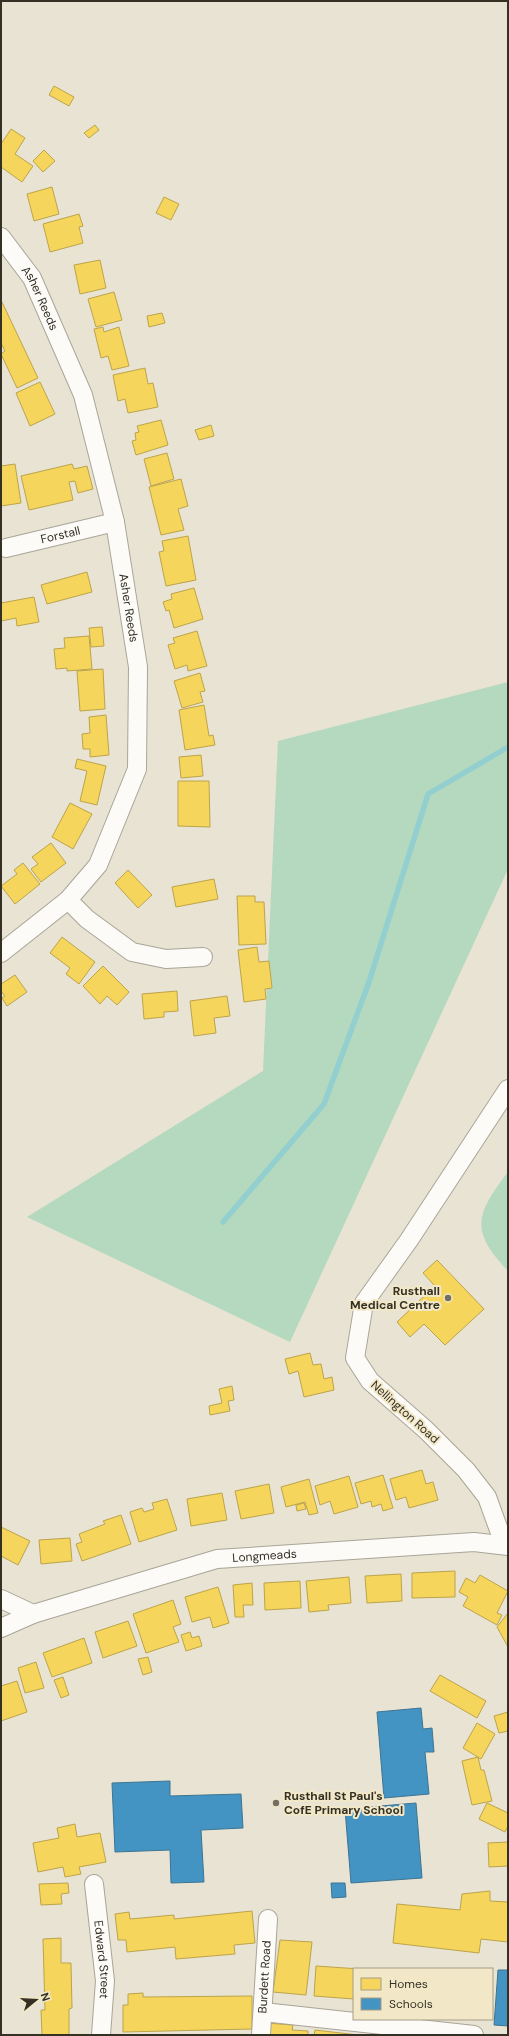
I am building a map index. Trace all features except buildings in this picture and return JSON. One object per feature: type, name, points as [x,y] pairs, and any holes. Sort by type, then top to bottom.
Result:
[{"type":"street","name":"Asher Reeds","points":[[1,237],[32,278],[83,395],[115,522],[138,666],[137,769],[98,865],[68,900],[1,953]]},
{"type":"street","name":"Forstall","points":[[6,548],[115,522]]},
{"type":"street","points":[[68,900],[87,919],[132,952],[166,959],[203,956]]},
{"type":"street","name":"Nellington Road","points":[[506,1545],[487,1497],[466,1470],[426,1430],[370,1381],[355,1358],[364,1303],[409,1240],[508,1089]]},
{"type":"street","name":"Longmeads","points":[[1,1628],[33,1614],[217,1559],[474,1542],[506,1545]]},
{"type":"street","points":[[1,1599],[33,1614]]},
{"type":"street","name":"Edward Street","points":[[94,1884],[105,1981],[102,2035]]},
{"type":"street","name":"Burdett Road","points":[[261,2035],[268,1919]]},
{"type":"street","points":[[262,2012],[474,2035]]},
{"type":"green space","points":[[508,682],[508,869],[290,1342],[27,1217],[263,1071],[278,741]]},
{"type":"green space","points":[[508,1172],[508,1271],[495,1257],[487,1244],[482,1233],[481,1222],[489,1199]]},
{"type":"waterway","points":[[223,1222],[324,1104],[369,982],[428,794],[508,747]]},
{"type":"place","name":"Rusthall Medical Centre","points":[[448,1298]]},
{"type":"place","name":"Rusthall St Paul's CofE Primary School","points":[[276,1803]]}]
